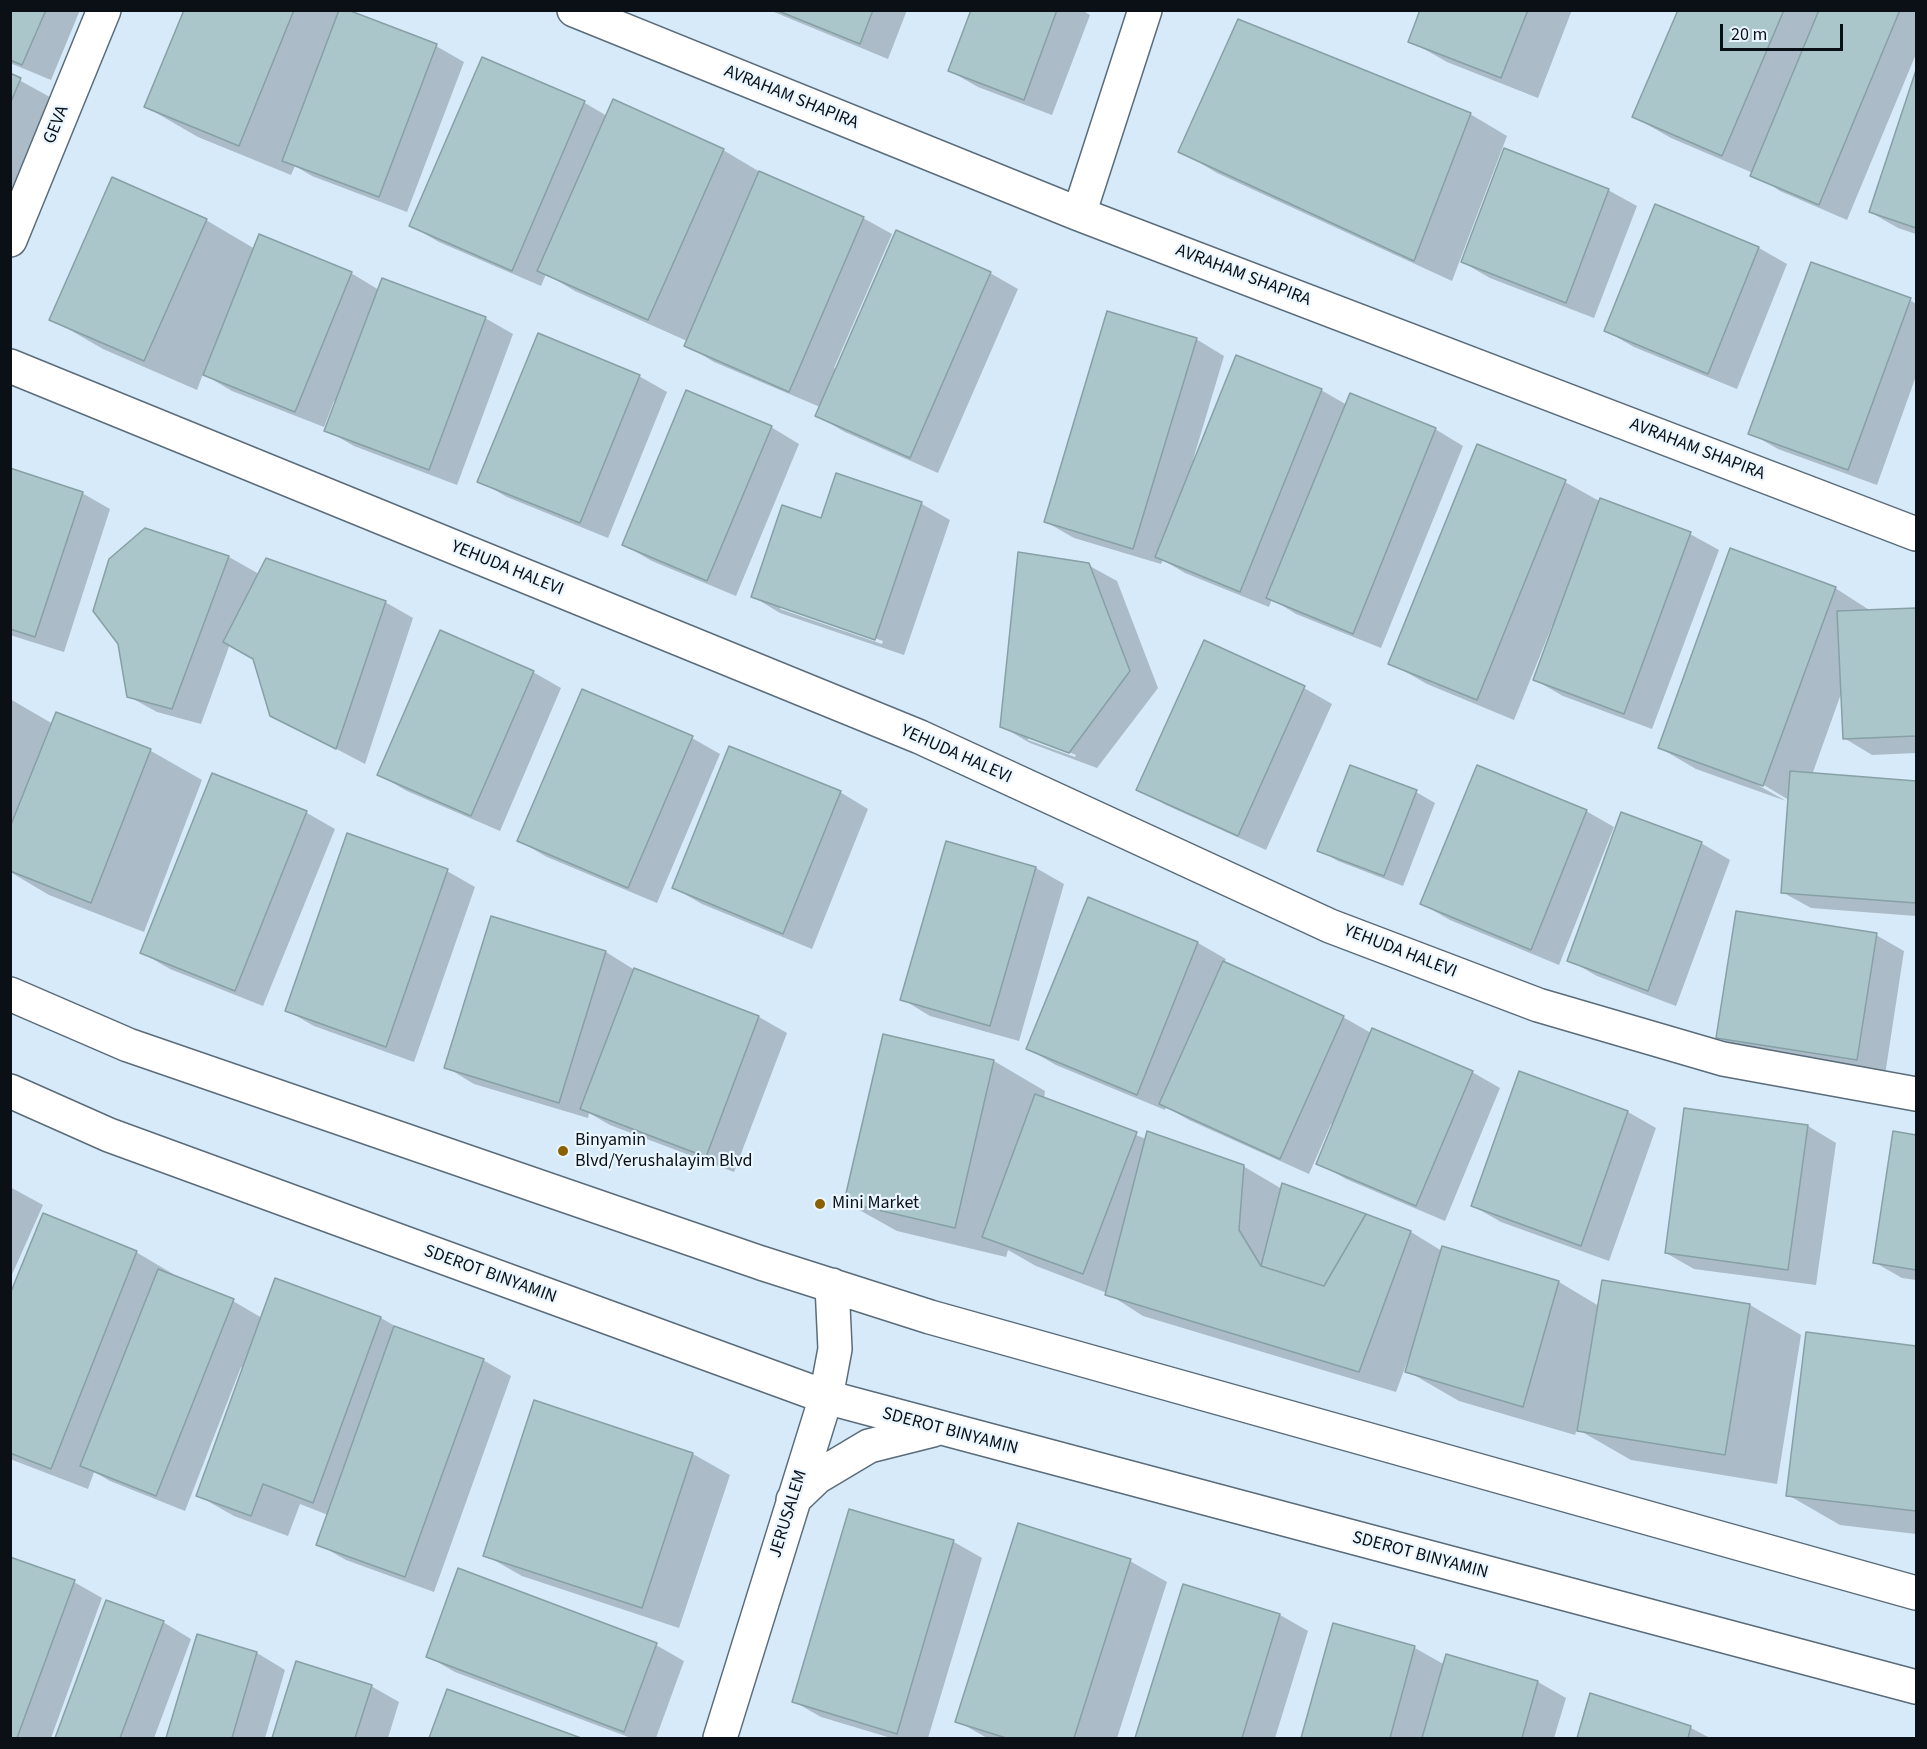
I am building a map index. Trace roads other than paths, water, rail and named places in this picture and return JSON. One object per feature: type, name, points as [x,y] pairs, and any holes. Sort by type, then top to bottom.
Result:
[{"type":"street","name":"GEVA","points":[[10,240],[104,10]]},
{"type":"street","name":"AVRAHAM SHAPIRA","points":[[574,10],[1079,214],[1917,534]]},
{"type":"street","points":[[1079,214],[1146,10]]},
{"type":"street","name":"YEHUDA HALEVI","points":[[10,366],[920,737],[1330,926],[1538,1005],[1723,1059],[1917,1094]]},
{"type":"street","points":[[10,994],[128,1045],[761,1263],[930,1317],[1917,1593]]},
{"type":"street","name":"SDEROT BINYAMIN","points":[[10,1091],[109,1135],[826,1397],[937,1429],[1917,1687]]},
{"type":"street","name":"JERUSALEM","points":[[720,1738],[826,1397],[835,1349],[832,1285]]},
{"type":"street","points":[[793,1500],[817,1478],[869,1446],[937,1429]]},
{"type":"place","name":"Binyamin Blvd/Yerushalayim Blvd","points":[[563,1151]]},
{"type":"place","name":"Mini Market","points":[[820,1204]]}]
